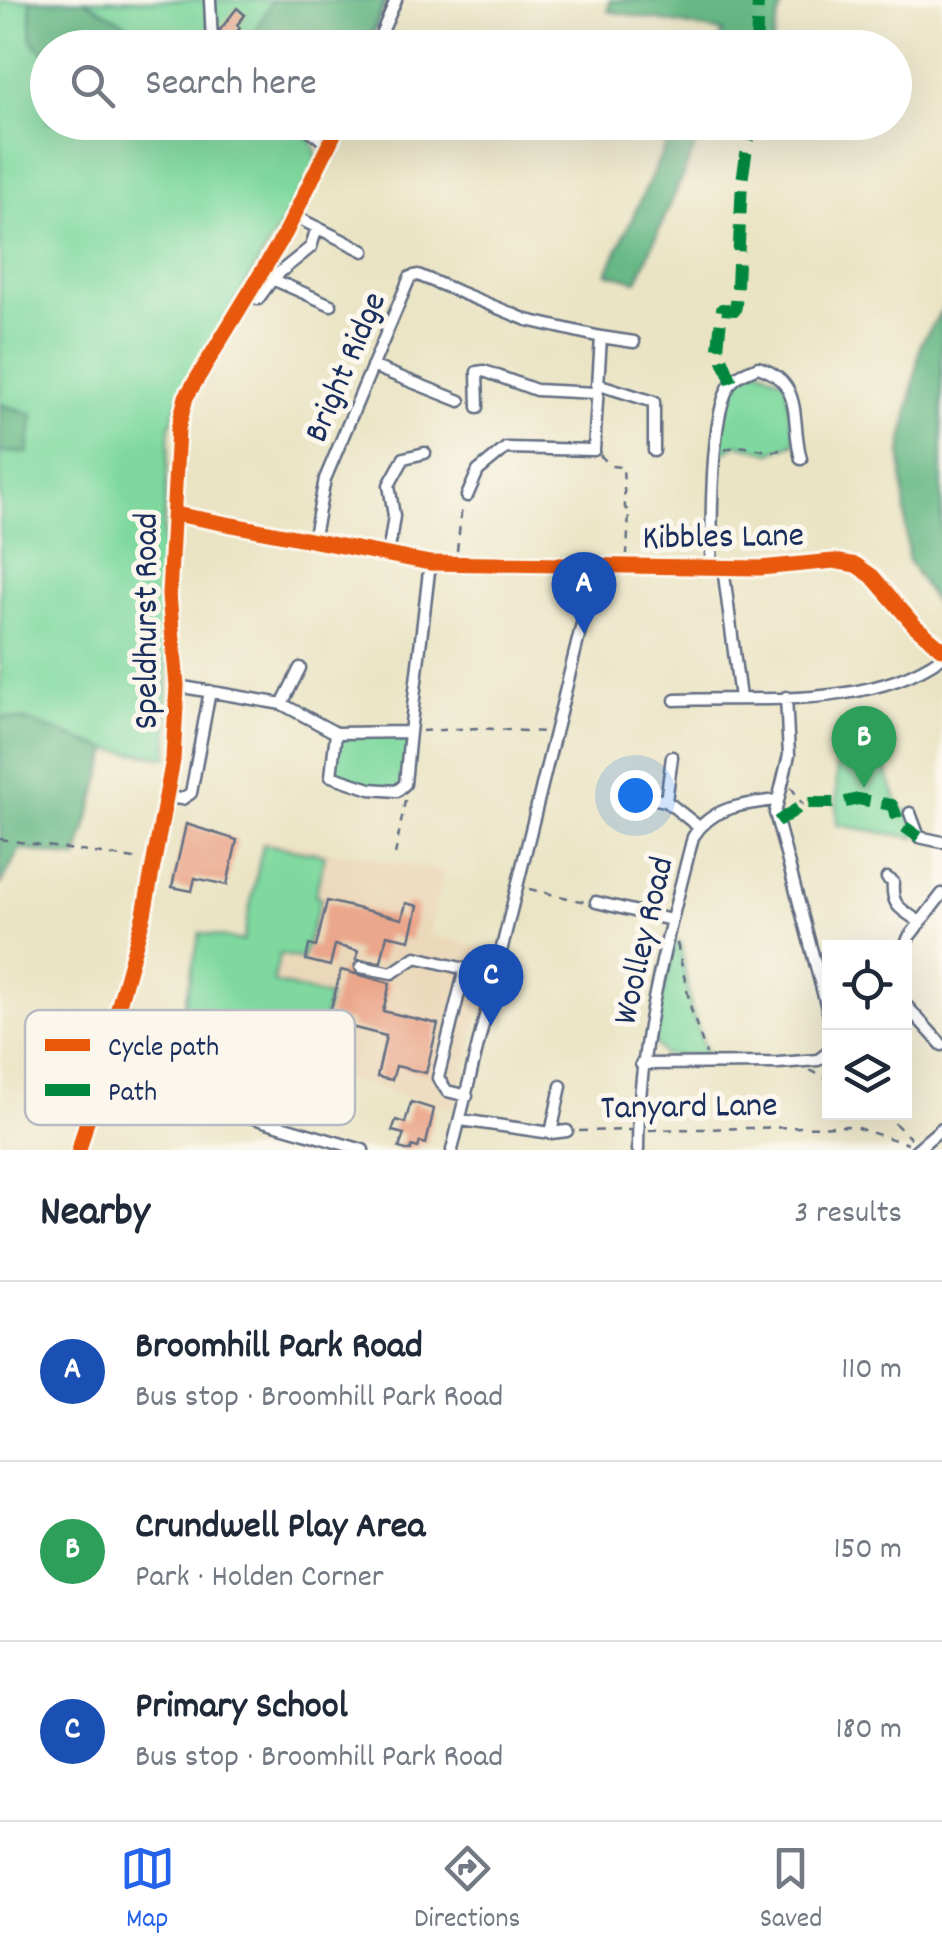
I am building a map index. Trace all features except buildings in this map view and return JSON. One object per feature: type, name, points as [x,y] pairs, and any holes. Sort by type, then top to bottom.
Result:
[{"type":"street","points":[[210,0],[211,30]]},
{"type":"street","points":[[382,30],[396,0]]},
{"type":"street","points":[[323,140],[330,146]]},
{"type":"street","name":"Speldhurst Road","points":[[116,1010],[144,914],[173,760],[177,686],[169,594],[178,429],[186,397],[294,216],[332,140]]},
{"type":"street","points":[[294,216],[364,250]]},
{"type":"street","points":[[258,299],[272,279],[311,246],[317,228]]},
{"type":"street","name":"Bright Ridge","points":[[313,540],[325,479],[410,278],[418,275],[527,320],[601,336]]},
{"type":"street","points":[[272,279],[331,305]]},
{"type":"street","points":[[467,496],[478,472],[506,448],[594,450],[601,336],[634,342]]},
{"type":"street","points":[[372,366],[460,401]]},
{"type":"street","points":[[740,698],[717,567],[716,457],[723,398],[741,374],[758,367],[785,381],[793,394],[801,460]]},
{"type":"street","points":[[478,407],[476,372],[484,371],[536,390],[596,388],[654,402],[654,452]]},
{"type":"street","points":[[388,555],[394,516],[389,485],[404,458],[426,453]]},
{"type":"street","name":"Kibbles Lane","points":[[175,514],[430,562],[760,568],[834,561],[856,565],[872,576],[915,626],[942,648]]},
{"type":"street","points":[[336,733],[332,776],[370,789],[397,791],[405,784],[430,562]]},
{"type":"street","points":[[452,1150],[592,583],[593,564]]},
{"type":"street","points":[[675,700],[878,688],[916,674],[942,657]]},
{"type":"street","points":[[282,704],[300,668]]},
{"type":"street","points":[[177,686],[282,704],[336,733],[410,732]]},
{"type":"street","points":[[166,797],[182,799],[191,794],[210,691]]},
{"type":"street","points":[[786,696],[789,756],[786,778],[776,800],[776,822],[822,990]]},
{"type":"street","points":[[666,801],[672,758]]},
{"type":"street","points":[[623,793],[666,801],[699,827]]},
{"type":"street","name":"Woolley Road","points":[[638,1150],[641,1064],[666,940],[693,837],[718,812],[776,800]]},
{"type":"street","points":[[910,813],[918,837],[942,842]]},
{"type":"street","points":[[887,878],[893,882],[892,897],[898,906],[920,922]]},
{"type":"street","points":[[909,940],[942,894]]},
{"type":"street","points":[[596,902],[671,920]]},
{"type":"street","points":[[360,967],[392,974],[416,957],[496,976]]},
{"type":"street","points":[[464,969],[438,1078],[447,1090],[467,1096]]},
{"type":"street","points":[[912,1012],[942,1045]]},
{"type":"street","points":[[641,1064],[805,1061],[822,1057]]},
{"type":"street","points":[[551,1133],[560,1086]]},
{"type":"street","points":[[461,1120],[551,1133],[567,1131]]},
{"type":"street","name":"Speldhurst Road","points":[[79,1150],[85,1125]]},
{"type":"street","points":[[285,1125],[363,1150]]},
{"type":"street","points":[[917,1149],[942,1128]]},
{"type":"path","points":[[716,457],[738,444],[772,453],[796,442]]},
{"type":"path","points":[[594,450],[611,466],[623,467],[624,508],[628,511],[627,566]]},
{"type":"path","points":[[456,563],[460,507],[467,496]]},
{"type":"path","points":[[410,732],[478,728],[555,734]]},
{"type":"path","points":[[786,778],[803,805]]},
{"type":"path","points":[[395,855],[406,799],[405,784]]},
{"type":"path","points":[[0,840],[154,862]]},
{"type":"path","points":[[516,886],[596,902]]},
{"type":"path","points":[[666,940],[680,943],[691,1009],[709,1063]]},
{"type":"path","points":[[805,1061],[812,1074],[822,1078]]},
{"type":"path","points":[[890,1120],[917,1149]]},
{"type":"shaded area","points":[[264,839],[444,871],[429,935],[496,951],[454,1111],[355,1081],[355,1010],[184,1010],[200,933],[243,941]]},
{"type":"green space","points":[[0,0],[208,0],[211,30],[30,30],[30,140],[310,140],[315,150],[317,164],[180,395],[170,427],[160,586],[167,659],[168,757],[109,750],[25,720],[0,717]]},
{"type":"green space","points":[[30,0],[84,0],[136,30],[31,30]]},
{"type":"green space","points":[[214,0],[388,0],[376,30],[216,30]]},
{"type":"green space","points":[[272,0],[385,0],[373,30],[257,30]]},
{"type":"green space","points":[[610,0],[783,0],[776,30],[712,30],[608,11]]},
{"type":"green space","points":[[668,140],[698,140],[637,281],[607,273]]},
{"type":"green space","points":[[942,310],[942,615],[908,560],[901,453],[921,343]]},
{"type":"green space","points":[[758,367],[785,381],[796,442],[771,453],[738,444],[716,457],[726,394]]},
{"type":"green space","points":[[0,404],[33,414],[28,453],[0,452]]},
{"type":"green space","points":[[0,717],[25,720],[109,750],[77,858],[20,849],[0,886]]},
{"type":"green space","points":[[410,732],[405,784],[397,791],[331,776],[336,733]]},
{"type":"green space","points":[[881,745],[889,780],[900,807],[910,813],[916,838],[837,825],[836,747]]},
{"type":"green space","points":[[263,844],[325,855],[315,896],[321,899],[302,959],[280,954],[273,982],[329,997],[326,1010],[183,1010],[200,933],[243,941]]},
{"type":"green space","points":[[675,942],[680,943],[691,1009],[707,1056],[664,1055],[653,1040]]},
{"type":"marked path","points":[[757,30],[758,0]]},
{"type":"marked path","points":[[732,382],[718,348],[722,309],[735,310],[736,306],[742,181],[748,140]]},
{"type":"marked path","points":[[777,822],[806,803],[858,799],[892,805],[899,823],[919,837]]},
{"type":"cycle path","points":[[118,1010],[144,914],[173,760],[177,686],[169,595],[178,429],[186,397],[286,232],[331,140]]},
{"type":"cycle path","points":[[175,514],[430,563],[760,568],[834,561],[856,565],[872,576],[915,626],[942,649]]},
{"type":"cycle path","points":[[79,1150],[86,1125]]},
{"type":"place","name":"Broomhill Park Road","points":[[584,634]]},
{"type":"place","name":"Crundwell Play Area","points":[[864,788]]},
{"type":"place","name":"Primary School","points":[[491,1026]]}]
